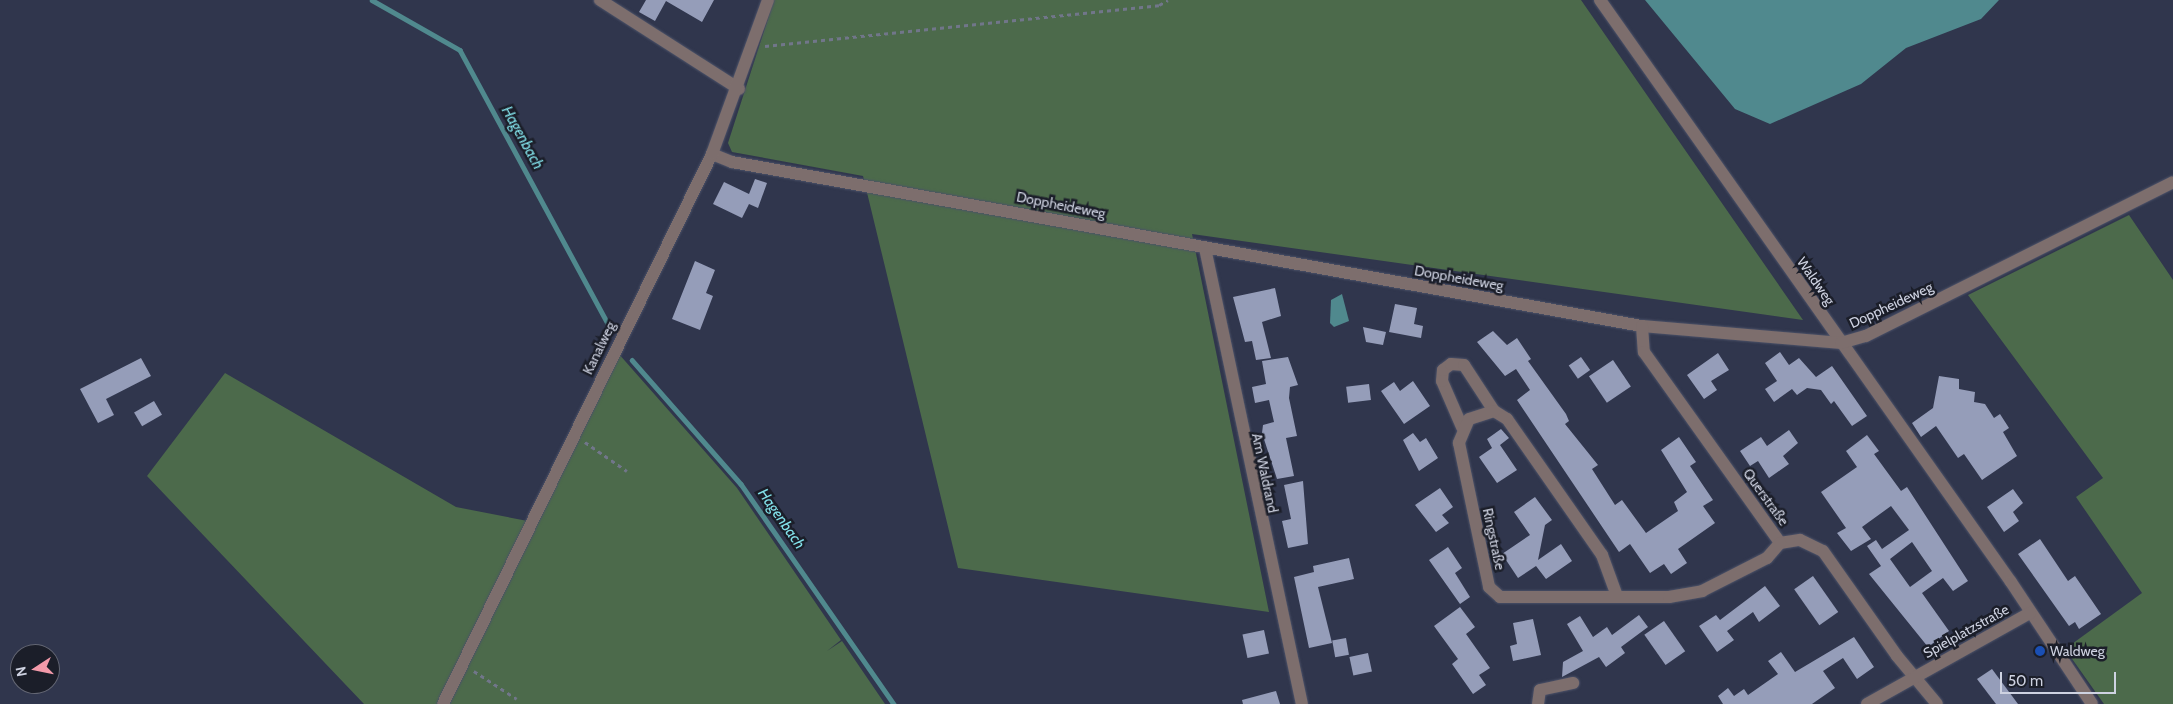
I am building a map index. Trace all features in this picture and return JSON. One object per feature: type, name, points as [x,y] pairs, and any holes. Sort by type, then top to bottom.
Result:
[{"type":"street","points":[[600,0],[739,89]]},
{"type":"street","name":"Kanalweg","points":[[443,704],[573,434],[712,154],[739,89],[768,0]]},
{"type":"street","name":"Waldweg","points":[[1600,0],[1842,343],[2092,704]]},
{"type":"street","name":"Doppheideweg","points":[[712,154],[732,162],[1642,326],[1842,343],[1866,336],[2173,182]]},
{"type":"street","name":"Am Waldrand","points":[[1204,248],[1302,704]]},
{"type":"street","name":"Querstraße","points":[[1642,326],[1644,352],[1780,543],[1800,540],[1823,551],[1897,656],[1915,673]]},
{"type":"street","name":"Ringstraße","points":[[1617,596],[1602,555],[1507,419],[1494,411],[1464,365],[1451,364],[1443,370],[1442,381],[1462,426],[1459,443],[1489,587],[1500,597],[1669,597],[1702,591],[1768,558],[1780,543]]},
{"type":"street","points":[[1462,426],[1476,414],[1494,411]]},
{"type":"street","name":"Spielplatzstraße","points":[[1867,704],[1915,673],[1938,667],[2030,613]]},
{"type":"street","name":"Spielplatzstraße","points":[[1915,673],[1937,704]]},
{"type":"street","points":[[1538,704],[1540,690],[1573,683]]},
{"type":"path","points":[[754,44],[776,48],[1159,5],[1168,0]]},
{"type":"path","points":[[573,434],[627,471]]},
{"type":"path","points":[[462,664],[517,699]]},
{"type":"shaded area","points":[[774,0],[1581,0],[1803,320],[1192,234],[1269,612],[958,568],[863,176],[732,152],[728,143]]},
{"type":"shaded area","points":[[1645,0],[1999,0],[1981,19],[1906,48],[1861,84],[1770,124],[1735,109]]},
{"type":"shaded area","points":[[2129,215],[2173,280],[2173,704],[2104,704],[2065,649],[2142,593],[2076,497],[2103,478],[1968,295]]},
{"type":"shaded area","points":[[1342,294],[1349,321],[1334,327],[1330,323],[1331,300]]},
{"type":"shaded area","points":[[618,353],[737,488],[841,640],[827,651],[842,641],[885,704],[364,704],[147,476],[225,373],[456,507],[538,523]]},
{"type":"building","points":[[646,0],[714,0],[702,22],[666,1],[655,21],[639,12]]},
{"type":"building","points":[[755,179],[767,183],[758,208],[749,204],[742,218],[713,204],[724,182],[749,194]]},
{"type":"building","points":[[695,261],[715,270],[706,293],[713,296],[700,330],[672,319]]},
{"type":"building","points":[[1275,288],[1281,316],[1262,322],[1271,358],[1256,360],[1252,341],[1245,342],[1233,297]]},
{"type":"building","points":[[1395,304],[1417,308],[1414,324],[1423,326],[1421,338],[1389,332]]},
{"type":"building","points":[[1363,327],[1386,332],[1383,345],[1366,342]]},
{"type":"building","points":[[1493,331],[1507,345],[1517,338],[1531,359],[1528,361],[1566,414],[1569,421],[1565,424],[1598,465],[1592,469],[1615,505],[1622,500],[1646,533],[1678,511],[1674,502],[1687,492],[1661,450],[1679,437],[1696,462],[1690,466],[1713,500],[1703,506],[1715,523],[1678,549],[1687,563],[1671,574],[1664,564],[1650,573],[1630,544],[1619,552],[1517,400],[1530,390],[1516,369],[1505,376],[1477,342]]},
{"type":"building","points":[[1780,352],[1789,365],[1799,358],[1816,377],[1832,366],[1867,416],[1852,426],[1834,401],[1831,404],[1821,390],[1807,388],[1797,395],[1792,389],[1774,402],[1765,389],[1777,381],[1765,363]]},
{"type":"building","points":[[1718,353],[1729,370],[1711,381],[1717,390],[1704,399],[1687,375]]},
{"type":"building","points":[[1288,357],[1298,385],[1290,387],[1289,398],[1297,436],[1286,438],[1294,476],[1277,479],[1262,433],[1263,425],[1274,422],[1269,400],[1255,403],[1252,387],[1266,384],[1262,361]]},
{"type":"building","points":[[1581,357],[1590,370],[1578,379],[1569,366]]},
{"type":"building","points":[[141,358],[151,376],[106,399],[114,415],[98,423],[80,389]]},
{"type":"building","points":[[1613,360],[1631,387],[1607,403],[1589,376]]},
{"type":"building","points":[[1939,376],[1959,379],[1959,389],[1975,392],[1974,402],[1985,404],[1994,418],[2000,414],[2009,428],[2003,432],[2017,456],[1982,480],[1964,454],[1958,458],[1936,426],[1921,437],[1912,423],[1933,408]]},
{"type":"building","points":[[1413,381],[1430,406],[1404,424],[1381,391],[1394,382],[1400,391]]},
{"type":"building","points":[[1369,384],[1371,400],[1348,403],[1346,387]]},
{"type":"building","points":[[154,401],[162,415],[142,426],[134,412]]},
{"type":"building","points":[[1501,429],[1509,438],[1500,445],[1517,470],[1497,483],[1479,457],[1492,448],[1487,439]]},
{"type":"building","points":[[1789,430],[1798,443],[1783,456],[1789,464],[1769,478],[1758,461],[1750,466],[1740,451],[1761,437],[1767,446]]},
{"type":"building","points":[[1413,433],[1420,442],[1426,438],[1438,458],[1419,471],[1403,440]]},
{"type":"building","points":[[1867,435],[1879,451],[1874,454],[1901,491],[1907,487],[1968,581],[1953,591],[1943,578],[1922,593],[1949,631],[1928,647],[1869,574],[1881,566],[1867,546],[1876,540],[1882,549],[1909,530],[1891,506],[1862,527],[1871,539],[1851,551],[1837,533],[1846,528],[1821,492],[1857,467],[1846,451]],"holes":[[[1912,542],[1932,571],[1910,587],[1890,559]]]},
{"type":"building","points":[[1303,481],[1308,544],[1288,548],[1282,521],[1291,519],[1284,485]]},
{"type":"building","points":[[1440,488],[1453,507],[1442,515],[1449,523],[1436,532],[1415,505]]},
{"type":"building","points":[[2013,489],[2023,503],[2013,512],[2019,521],[2004,532],[1987,507]]},
{"type":"building","points":[[1535,497],[1552,520],[1545,525],[1538,560],[1561,544],[1572,561],[1546,579],[1536,566],[1518,578],[1502,554],[1530,535],[1514,512]]},
{"type":"building","points":[[2040,539],[2068,581],[2075,576],[2101,614],[2079,629],[2075,622],[2069,626],[2018,554]]},
{"type":"building","points":[[1448,547],[1462,568],[1455,573],[1470,597],[1460,604],[1429,560]]},
{"type":"building","points":[[1349,558],[1354,579],[1318,587],[1332,643],[1309,648],[1294,577],[1314,572],[1313,566]]},
{"type":"building","points":[[1813,576],[1838,612],[1819,625],[1794,589]]},
{"type":"building","points":[[1765,586],[1780,606],[1759,622],[1753,612],[1727,631],[1734,640],[1717,652],[1699,626],[1716,615],[1720,620]]},
{"type":"building","points":[[1460,607],[1475,627],[1466,634],[1490,668],[1479,675],[1486,685],[1473,694],[1452,664],[1458,659],[1434,626]]},
{"type":"building","points":[[1639,615],[1648,627],[1621,647],[1625,653],[1606,667],[1599,657],[1562,677],[1563,662],[1583,651],[1567,624],[1580,616],[1593,637],[1607,627],[1612,635]]},
{"type":"building","points":[[1533,619],[1541,655],[1513,661],[1510,646],[1517,644],[1513,623]]},
{"type":"building","points":[[1664,621],[1685,651],[1666,665],[1644,635]]},
{"type":"building","points":[[1264,630],[1269,653],[1247,658],[1242,635]]},
{"type":"building","points":[[1854,637],[1874,667],[1857,679],[1843,658],[1823,671],[1835,688],[1812,704],[1723,704],[1718,696],[1728,688],[1734,696],[1744,689],[1748,695],[1778,674],[1768,661],[1781,652],[1795,672]]},
{"type":"building","points":[[1346,638],[1349,655],[1335,657],[1332,640]]},
{"type":"building","points":[[1368,653],[1372,672],[1353,676],[1349,657]]},
{"type":"building","points":[[1992,669],[2018,704],[1996,704],[1977,679]]},
{"type":"building","points":[[1276,691],[1280,704],[1243,704],[1242,700]]},
{"type":"waterway","name":"Hagenbach","points":[[372,0],[460,50],[610,327]]},
{"type":"waterway","name":"Hagenbach","points":[[632,360],[741,484],[894,704]]},
{"type":"place","name":"Waldweg","points":[[2040,651]]}]
